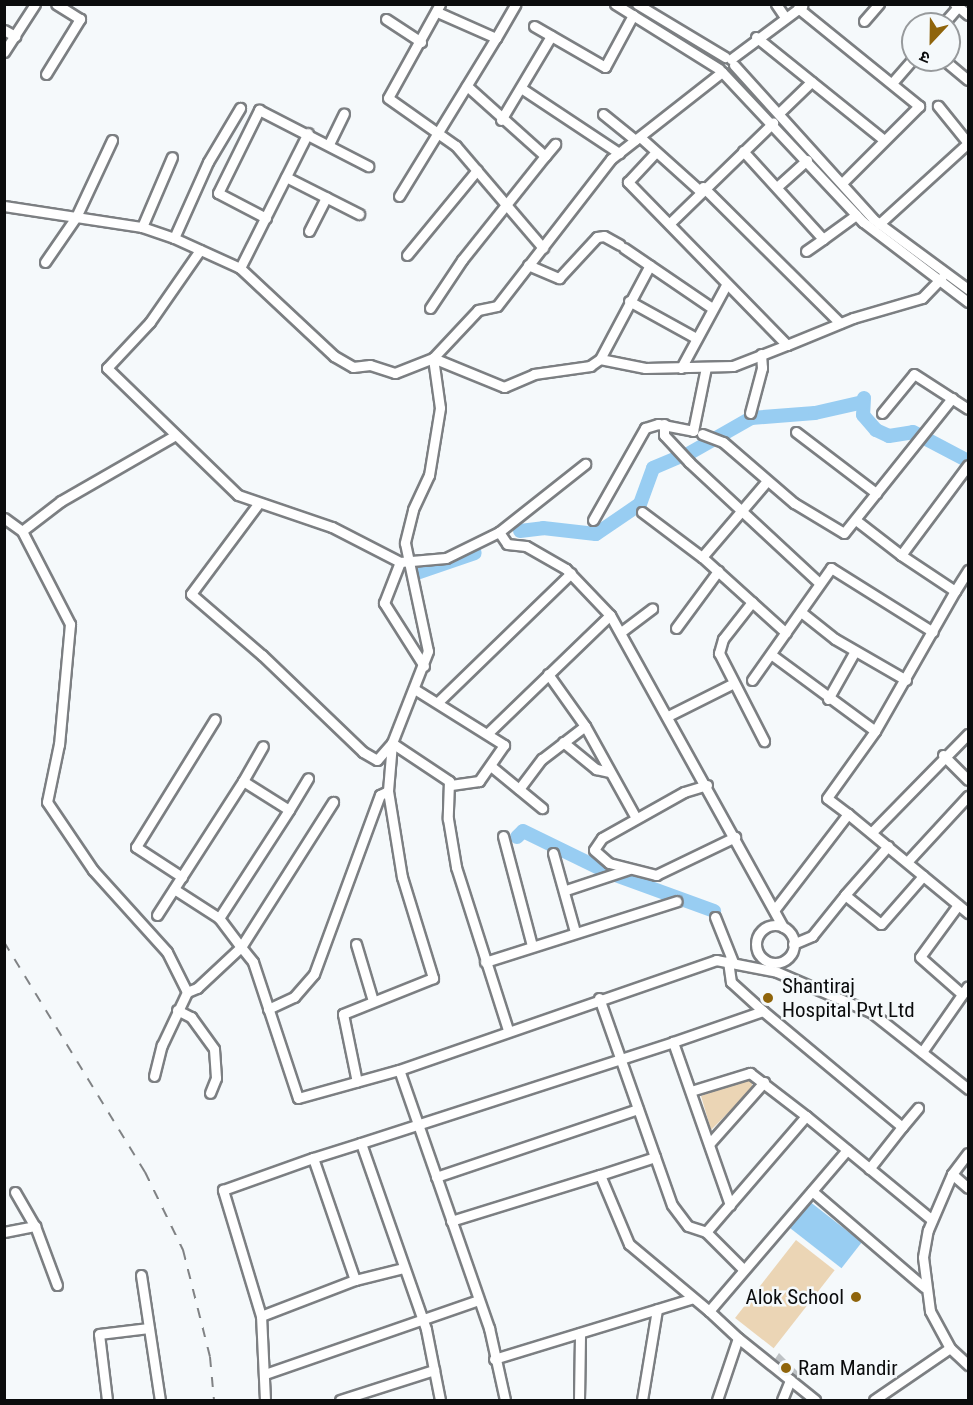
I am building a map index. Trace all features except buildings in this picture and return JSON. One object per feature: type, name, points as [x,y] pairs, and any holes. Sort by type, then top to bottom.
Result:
[{"type":"street","points":[[4,52],[35,4]]},
{"type":"street","points":[[45,74],[80,19],[56,4]]},
{"type":"street","points":[[399,196],[516,4]]},
{"type":"street","points":[[615,4],[721,71],[773,123],[856,215],[969,302]]},
{"type":"street","points":[[637,4],[730,60],[879,224],[969,289]]},
{"type":"street","points":[[776,4],[784,16]]},
{"type":"street","points":[[864,21],[879,4]]},
{"type":"street","points":[[721,71],[720,60],[730,60],[756,37],[801,6],[919,106],[883,139],[842,183]]},
{"type":"street","points":[[956,6],[969,15]]},
{"type":"street","points":[[496,38],[439,8],[388,98],[439,131],[477,170],[543,248]]},
{"type":"street","points":[[534,26],[604,67],[633,15]]},
{"type":"street","points":[[386,19],[421,42]]},
{"type":"street","points":[[4,30],[15,36]]},
{"type":"street","points":[[501,120],[551,36]]},
{"type":"street","points":[[756,37],[883,139]]},
{"type":"street","points":[[4,206],[142,227],[174,238],[240,268],[334,356],[353,367],[370,365],[395,373],[433,358],[478,310],[497,306],[619,153],[721,71]]},
{"type":"street","points":[[892,83],[902,72]]},
{"type":"street","points":[[779,113],[811,82]]},
{"type":"street","points":[[467,86],[501,120],[545,156]]},
{"type":"street","points":[[521,88],[619,153]]},
{"type":"street","points":[[879,224],[969,143],[938,106]]},
{"type":"street","points":[[174,238],[208,162],[240,108]]},
{"type":"street","points":[[266,218],[218,193],[259,110],[308,133],[368,166]]},
{"type":"street","points":[[329,144],[344,113]]},
{"type":"street","points":[[603,114],[656,152],[701,189],[840,323]]},
{"type":"street","points":[[670,223],[701,189],[773,123]]},
{"type":"street","points":[[240,268],[308,133]]},
{"type":"street","points":[[45,262],[76,217],[112,140]]},
{"type":"street","points":[[430,308],[462,260],[508,206],[555,144]]},
{"type":"street","points":[[743,151],[778,186],[823,239]]},
{"type":"street","points":[[656,152],[628,182],[787,345]]},
{"type":"street","points":[[142,227],[172,157]]},
{"type":"street","points":[[778,186],[807,160]]},
{"type":"street","points":[[407,255],[477,170]]},
{"type":"street","points":[[286,177],[359,214]]},
{"type":"street","points":[[309,231],[326,197]]},
{"type":"street","points":[[806,251],[856,215]]},
{"type":"street","points":[[528,265],[559,278],[597,237],[608,237],[712,308]]},
{"type":"street","points":[[200,250],[150,322],[107,368],[222,482],[258,504],[332,527],[404,561],[446,558],[499,531],[585,464]]},
{"type":"street","points":[[433,358],[504,387],[534,374],[586,367],[600,359],[650,265]]},
{"type":"street","points":[[600,359],[645,368],[741,364],[840,323],[922,298],[945,272]]},
{"type":"street","points":[[681,368],[726,285]]},
{"type":"street","points":[[629,301],[696,338]]},
{"type":"street","points":[[750,412],[762,368],[761,354]]},
{"type":"street","points":[[424,666],[384,603],[404,561],[407,529],[429,475],[440,408],[433,358]]},
{"type":"street","points":[[593,520],[645,428],[664,424],[693,431],[706,367]]},
{"type":"street","points":[[882,413],[914,374],[969,410]]},
{"type":"street","points":[[702,434],[719,440],[767,481],[839,532],[847,531],[952,398]]},
{"type":"street","points":[[664,424],[665,437],[818,582]]},
{"type":"street","points":[[796,432],[876,493]]},
{"type":"street","points":[[22,531],[61,501],[174,436]]},
{"type":"street","points":[[901,555],[969,465]]},
{"type":"street","points":[[702,557],[767,481]]},
{"type":"street","points":[[258,504],[190,594],[262,655],[363,752],[377,760],[392,743],[416,690],[428,645],[404,561]]},
{"type":"street","points":[[642,512],[702,557],[786,633]]},
{"type":"street","points":[[4,518],[22,531],[70,624],[58,744],[47,802],[93,870],[167,952],[187,992]]},
{"type":"street","points":[[857,521],[901,555],[961,588]]},
{"type":"street","points":[[499,531],[507,544],[526,546],[571,573],[610,615],[707,785],[793,944]]},
{"type":"street","points":[[752,680],[801,612],[818,582],[835,568],[933,632]]},
{"type":"street","points":[[969,570],[961,588],[875,731],[827,798],[872,832],[969,913]]},
{"type":"street","points":[[676,628],[718,571]]},
{"type":"street","points":[[438,702],[571,573]]},
{"type":"street","points":[[752,602],[720,648],[732,684],[764,741]]},
{"type":"street","points":[[621,632],[652,609]]},
{"type":"street","points":[[801,612],[855,651],[906,680]]},
{"type":"street","points":[[489,732],[610,615]]},
{"type":"street","points":[[828,699],[855,651]]},
{"type":"street","points":[[772,655],[828,699],[875,731]]},
{"type":"street","points":[[548,674],[585,726],[636,818]]},
{"type":"street","points":[[668,716],[732,684]]},
{"type":"street","points":[[392,743],[449,785],[475,784],[492,767],[504,745],[489,732],[416,690]]},
{"type":"street","points":[[182,877],[136,847],[215,719]]},
{"type":"street","points":[[519,789],[542,759],[585,726]]},
{"type":"street","points":[[872,832],[943,755],[969,734]]},
{"type":"street","points":[[563,742],[596,769],[609,772]]},
{"type":"street","points":[[357,1082],[343,1014],[433,978],[402,877],[388,791],[392,743]]},
{"type":"street","points":[[157,915],[263,746]]},
{"type":"street","points":[[943,755],[969,780]]},
{"type":"street","points":[[492,767],[542,808]]},
{"type":"street","points":[[219,918],[309,778]]},
{"type":"street","points":[[243,781],[289,810]]},
{"type":"street","points":[[449,785],[448,819],[456,867],[508,1030]]},
{"type":"street","points":[[707,785],[636,818],[594,848],[604,860],[629,869],[660,874],[735,837]]},
{"type":"street","points":[[268,1009],[294,997],[314,974],[380,795],[388,791]]},
{"type":"street","points":[[907,862],[969,796]]},
{"type":"street","points":[[154,1077],[177,1010],[187,992],[197,988],[241,947],[333,802]]},
{"type":"street","points":[[775,909],[848,814]]},
{"type":"street","points":[[503,836],[532,946]]},
{"type":"street","points":[[174,888],[219,918],[253,962],[298,1098],[399,1070],[701,963],[731,961],[776,967],[787,958],[793,944],[812,936],[888,846]]},
{"type":"street","points":[[553,853],[566,890],[575,932]]},
{"type":"street","points":[[566,890],[629,869]]},
{"type":"street","points":[[845,895],[881,924],[923,876]]},
{"type":"street","points":[[485,962],[677,901]]},
{"type":"street","points":[[922,1052],[966,993],[920,957],[958,905]]},
{"type":"street","points":[[715,917],[731,961],[731,982],[902,1127]]},
{"type":"street","points":[[783,927],[765,927],[757,937],[759,955],[776,967],[880,1017],[969,1089]]},
{"type":"street","points":[[356,944],[373,1001]]},
{"type":"street","points":[[599,998],[672,1206],[688,1226],[706,1232],[744,1269]]},
{"type":"street","points":[[177,1010],[191,1017],[214,1048],[216,1078],[210,1093]]},
{"type":"street","points":[[266,1401],[261,1316],[223,1190],[361,1143],[417,1121],[621,1059],[763,1011]]},
{"type":"street","points":[[673,1042],[730,1205]]},
{"type":"street","points":[[399,1070],[479,1300],[506,1401]]},
{"type":"street","points":[[691,1091],[747,1073],[764,1082],[932,1220]]},
{"type":"street","points":[[709,1144],[764,1082]]},
{"type":"street","points":[[869,1169],[918,1108]]},
{"type":"street","points":[[436,1177],[638,1109]]},
{"type":"street","points":[[706,1232],[806,1116]]},
{"type":"street","points":[[361,1143],[422,1317],[440,1401]]},
{"type":"street","points":[[709,1311],[847,1150]]},
{"type":"street","points":[[969,1153],[952,1174],[932,1220],[924,1247],[924,1287],[935,1325],[950,1348],[969,1365]]},
{"type":"street","points":[[451,1221],[655,1157]]},
{"type":"street","points":[[313,1158],[355,1280]]},
{"type":"street","points":[[952,1174],[969,1188]]},
{"type":"street","points":[[600,1175],[629,1244],[815,1401]]},
{"type":"street","points":[[812,1191],[924,1287]]},
{"type":"street","points":[[15,1192],[36,1226],[57,1285]]},
{"type":"street","points":[[4,1232],[36,1226]]},
{"type":"street","points":[[261,1316],[355,1280],[403,1268]]},
{"type":"street","points":[[141,1275],[160,1401]]},
{"type":"street","points":[[494,1359],[693,1298]]},
{"type":"street","points":[[265,1374],[422,1317],[479,1300]]},
{"type":"street","points":[[642,1401],[657,1309]]},
{"type":"street","points":[[107,1401],[99,1334],[149,1328]]},
{"type":"street","points":[[579,1401],[580,1332]]},
{"type":"street","points":[[717,1401],[738,1338]]},
{"type":"street","points":[[874,1401],[950,1348]]},
{"type":"street","points":[[340,1401],[434,1370]]},
{"type":"street","points":[[782,1401],[790,1380]]},
{"type":"shaded area","points":[[746,1079],[752,1080],[752,1089],[711,1130],[701,1096]]},
{"type":"shaded area","points":[[796,1240],[835,1270],[774,1348],[735,1318]]},
{"type":"water","points":[[809,1201],[862,1242],[841,1268],[789,1227]]},
{"type":"waterway","points":[[864,398],[863,415],[876,430],[889,436],[913,432],[968,461]]},
{"type":"waterway","points":[[688,454],[751,418],[815,413],[863,402]]},
{"type":"waterway","points":[[520,531],[543,528],[596,534],[640,504],[653,468],[677,458]]},
{"type":"waterway","points":[[417,573],[475,553]]},
{"type":"waterway","points":[[517,837],[523,831],[607,872],[714,911]]},
{"type":"railway","points":[[4,942],[145,1172],[183,1250],[210,1357],[214,1400]]},
{"type":"place","name":"Shantiraj Hospital Pvt Ltd","points":[[768,998]]},
{"type":"place","name":"Alok School","points":[[856,1297]]},
{"type":"place","name":"Ram Mandir","points":[[786,1368]]}]
